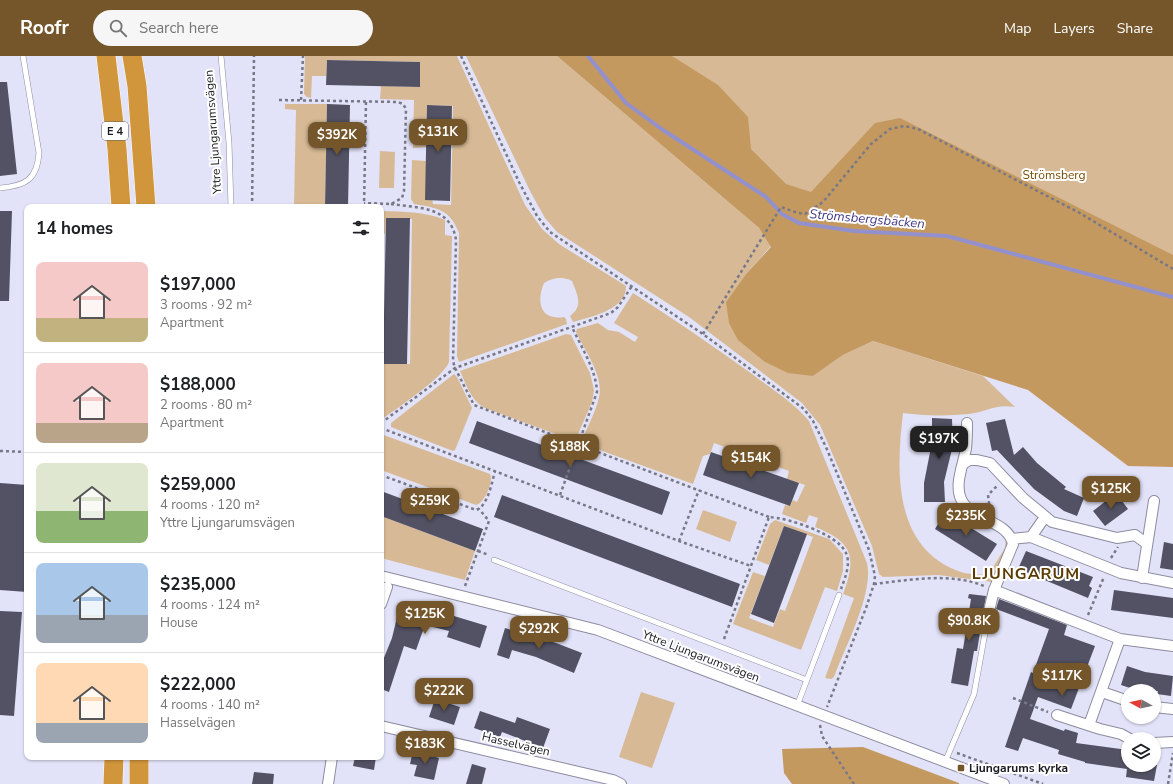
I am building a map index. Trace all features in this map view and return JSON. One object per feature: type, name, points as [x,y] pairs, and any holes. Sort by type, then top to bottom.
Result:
[{"type":"highway","name":"E 4","points":[[106,56],[111,84],[117,142],[121,204]]},
{"type":"highway","name":"E 4","points":[[132,56],[137,86],[146,204]]},
{"type":"highway","points":[[113,784],[114,760]]},
{"type":"highway","points":[[139,760],[139,784]]},
{"type":"street","points":[[967,423],[966,448],[959,492],[961,499],[968,508],[1006,532],[1012,539],[1013,544],[994,590],[990,611]]},
{"type":"street","points":[[963,464],[969,460],[990,463],[1045,517],[1052,522],[1120,538],[1135,535],[1147,544]]},
{"type":"street","points":[[1142,578],[1154,501]]},
{"type":"street","points":[[1031,537],[1045,517]]},
{"type":"street","points":[[1012,539],[1031,537],[1107,568],[1142,578],[1173,583]]},
{"type":"street","name":"Yttre Ljungarumsvägen","points":[[384,577],[598,630],[1004,784]]},
{"type":"street","points":[[384,596],[387,587]]},
{"type":"street","points":[[994,590],[1120,639],[1173,646]]},
{"type":"street","points":[[1089,725],[1120,639]]},
{"type":"street","points":[[1102,692],[1121,699]]},
{"type":"street","points":[[1161,708],[1173,709]]},
{"type":"street","points":[[1057,715],[1121,734]]},
{"type":"street","name":"Hasselvägen","points":[[384,727],[613,780],[621,784]]},
{"type":"street","points":[[1161,743],[1173,742]]},
{"type":"street","points":[[328,784],[332,760]]},
{"type":"lane","points":[[0,188],[22,185],[30,178],[38,167],[39,153],[23,56]]},
{"type":"lane","name":"Yttre Ljungarumsvägen","points":[[221,56],[229,143],[231,204]]},
{"type":"lane","points":[[494,560],[807,680]]},
{"type":"lane","points":[[797,706],[839,595]]},
{"type":"lane","points":[[945,762],[974,694],[990,611]]},
{"type":"path","points":[[252,204],[254,56]]},
{"type":"path","points":[[301,100],[303,56]]},
{"type":"path","points":[[461,56],[519,182],[537,216],[550,232],[562,242],[632,286],[703,334],[804,409],[813,421],[869,550],[873,567],[874,584],[820,726],[822,736],[854,784]]},
{"type":"path","points":[[279,100],[398,102],[403,104],[406,109],[404,191],[402,198],[398,202],[391,204]]},
{"type":"path","points":[[366,101],[364,203],[391,204],[433,211],[447,218],[455,230],[455,368],[472,402],[478,407],[578,446],[769,517],[780,518],[829,535],[838,542],[846,553],[848,567],[839,595]]},
{"type":"path","points":[[703,334],[781,207],[805,214],[823,202],[871,144],[890,129],[904,126],[918,129],[1078,212],[1173,269]]},
{"type":"path","points":[[384,421],[455,368],[611,313],[618,307],[632,286]]},
{"type":"path","points":[[560,495],[594,404],[597,392],[597,382],[572,327]]},
{"type":"path","points":[[384,429],[679,541],[751,566]]},
{"type":"path","points":[[0,451],[24,452]]},
{"type":"path","points":[[479,509],[485,500],[495,471]]},
{"type":"path","points":[[991,522],[988,495],[997,487],[990,480],[998,472]]},
{"type":"path","points":[[384,476],[470,509],[479,509]]},
{"type":"path","points":[[679,541],[699,490]]},
{"type":"path","points":[[465,586],[489,521],[479,509]]},
{"type":"path","points":[[721,647],[769,517]]},
{"type":"path","points":[[1084,625],[1107,568],[1117,551],[1120,538]]},
{"type":"path","points":[[874,584],[925,578],[948,579],[976,583],[994,590]]},
{"type":"path","points":[[1013,698],[1057,715]]},
{"type":"path","points":[[1168,784],[1173,750]]},
{"type":"green space","points":[[305,56],[457,56],[525,205],[542,229],[559,244],[626,286],[625,294],[620,301],[614,307],[606,311],[573,322],[570,316],[577,308],[578,300],[572,281],[561,278],[551,280],[544,283],[540,297],[542,309],[550,316],[564,317],[567,324],[459,362],[457,356],[459,233],[447,214],[436,209],[414,204],[411,199],[412,160],[426,161],[433,204],[451,205],[453,106],[427,105],[426,147],[413,148],[414,100],[380,99],[381,86],[420,87],[420,62],[327,60],[326,76],[312,76],[311,98],[304,94]]},
{"type":"green space","points":[[466,56],[557,56],[759,228],[771,246],[747,273],[813,376],[843,355],[873,341],[983,376],[1015,407],[996,407],[976,413],[953,415],[903,413],[900,483],[904,506],[911,527],[922,546],[939,561],[961,572],[971,574],[988,575],[1005,548],[1006,537],[1008,544],[992,582],[938,575],[883,577],[879,574],[872,546],[820,425],[802,403],[689,317],[557,232],[545,218],[531,193]]},
{"type":"green space","name":"Strömsberg","points":[[559,56],[1173,56],[1173,353],[767,233]]},
{"type":"green space","points":[[285,104],[327,104],[325,204],[294,204],[296,110],[285,109]]},
{"type":"green space","points":[[380,151],[395,152],[394,188],[379,188]]},
{"type":"green space","points":[[384,211],[413,212],[437,217],[445,220],[445,235],[452,236],[449,362],[445,369],[429,384],[384,418],[384,364],[410,364],[412,219],[386,218],[385,234]]},
{"type":"green space","points":[[633,293],[752,374],[789,402],[809,421],[867,563],[868,575],[863,604],[834,677],[831,679],[825,678],[854,598],[843,594],[850,570],[850,560],[844,545],[828,533],[815,527],[818,518],[809,515],[806,523],[782,514],[785,505],[790,506],[793,500],[797,502],[805,485],[787,479],[789,471],[714,443],[710,454],[703,456],[693,484],[586,445],[582,440],[596,408],[600,389],[593,364],[576,332],[577,329],[598,323],[608,330],[619,332],[635,342],[638,337],[614,323]]},
{"type":"green space","points":[[566,334],[571,335],[590,373],[594,390],[592,402],[575,441],[485,408],[473,397],[460,371]]},
{"type":"green space","points":[[454,374],[457,377],[472,408],[455,450],[453,451],[391,427],[391,423]]},
{"type":"green space","points":[[384,435],[490,474],[491,482],[488,492],[482,501],[476,505],[384,471]]},
{"type":"green space","points":[[703,510],[737,522],[730,542],[696,529]]},
{"type":"green space","points":[[384,517],[475,551],[465,580],[384,559]]},
{"type":"green space","points":[[775,520],[829,539],[843,554],[843,571],[837,591],[825,587],[801,650],[733,624],[753,572],[765,576],[749,618],[773,627],[780,609],[785,611],[813,537],[784,526],[769,565],[756,560],[770,524]]},
{"type":"green space","points":[[641,692],[675,703],[652,768],[619,757]]},
{"type":"shaded area","points":[[557,56],[672,56],[718,85],[748,117],[751,149],[786,184],[811,192],[875,123],[900,118],[1173,255],[1173,467],[1128,466],[1028,390],[873,341],[843,355],[813,376],[788,373],[765,362],[738,340],[729,323],[726,302],[747,273],[771,247],[759,228]]},
{"type":"shaded area","points":[[863,747],[959,784],[792,784],[784,773],[782,749]]},
{"type":"building","points":[[327,60],[420,62],[420,87],[326,85]]},
{"type":"building","points":[[0,82],[7,82],[17,174],[0,176]]},
{"type":"building","points":[[327,104],[350,105],[348,204],[325,204]]},
{"type":"building","points":[[427,105],[452,106],[450,201],[425,200]]},
{"type":"building","points":[[0,211],[12,211],[9,301],[0,301]]},
{"type":"building","points":[[386,218],[410,218],[407,364],[384,364]]},
{"type":"building","points":[[932,418],[952,419],[953,445],[944,482],[945,502],[924,502],[924,483],[934,432],[932,432]]},
{"type":"building","points":[[1005,419],[1014,455],[1023,447],[1037,463],[1066,487],[1064,489],[1084,498],[1077,516],[1064,511],[1034,489],[997,450],[992,451],[986,423]]},
{"type":"building","points":[[477,421],[670,492],[662,515],[469,443]]},
{"type":"building","points":[[711,452],[799,483],[790,506],[703,475]]},
{"type":"building","points":[[0,483],[24,485],[24,592],[0,590]]},
{"type":"building","points":[[384,492],[483,529],[475,551],[384,517]]},
{"type":"building","points":[[1116,493],[1128,509],[1105,526],[1093,511]]},
{"type":"building","points":[[502,495],[740,584],[732,607],[494,517]]},
{"type":"building","points":[[945,512],[997,544],[986,561],[935,529]]},
{"type":"building","points":[[784,526],[807,534],[774,623],[751,614]]},
{"type":"building","points":[[1164,542],[1173,544],[1173,570],[1160,568]]},
{"type":"building","points":[[1026,551],[1093,577],[1089,586],[1092,588],[1088,598],[1018,569]]},
{"type":"building","points":[[1114,590],[1173,598],[1173,618],[1111,610]]},
{"type":"building","points":[[969,594],[986,596],[977,651],[974,651],[968,686],[951,683],[957,648],[963,649],[971,599],[968,598]]},
{"type":"building","points":[[999,599],[1067,625],[1064,635],[1095,646],[1071,709],[1038,697],[1030,719],[1064,731],[1065,729],[1078,733],[1076,743],[1121,749],[1121,768],[1085,763],[1058,754],[1059,750],[1023,738],[1018,751],[1005,747],[1031,672],[1033,673],[1049,629],[996,609]]},
{"type":"building","points":[[411,603],[487,626],[480,648],[447,637],[449,631],[425,625],[416,650],[404,646],[389,692],[384,690],[384,658],[392,638],[399,609],[409,611]]},
{"type":"building","points":[[0,611],[22,612],[14,716],[0,715]]},
{"type":"building","points":[[505,628],[556,643],[582,653],[574,673],[536,657],[512,650],[509,659],[497,655]]},
{"type":"building","points":[[1127,666],[1145,672],[1173,676],[1171,696],[1161,695],[1161,684],[1121,684]]},
{"type":"building","points":[[435,699],[460,707],[454,725],[429,717]]},
{"type":"building","points":[[480,711],[515,723],[517,717],[550,729],[543,748],[502,732],[500,737],[474,728]]},
{"type":"building","points":[[413,751],[439,758],[434,780],[414,776],[417,765],[410,764]]},
{"type":"building","points":[[354,760],[376,760],[374,770],[353,766]]},
{"type":"building","points":[[472,764],[486,768],[482,784],[466,784]]},
{"type":"building","points":[[254,772],[274,774],[273,784],[252,784]]},
{"type":"building","points":[[1127,772],[1156,772],[1154,781],[1126,777]]},
{"type":"waterway","name":"Strömsbergsbäcken","points":[[588,56],[626,103],[663,130],[766,197],[782,214],[799,223],[854,231],[947,236],[1173,297]]},
{"type":"place","name":"Ljungarums kyrka","points":[[961,768]]},
{"type":"district","name":"LJUNGARUM","points":[[1026,574]]}]
